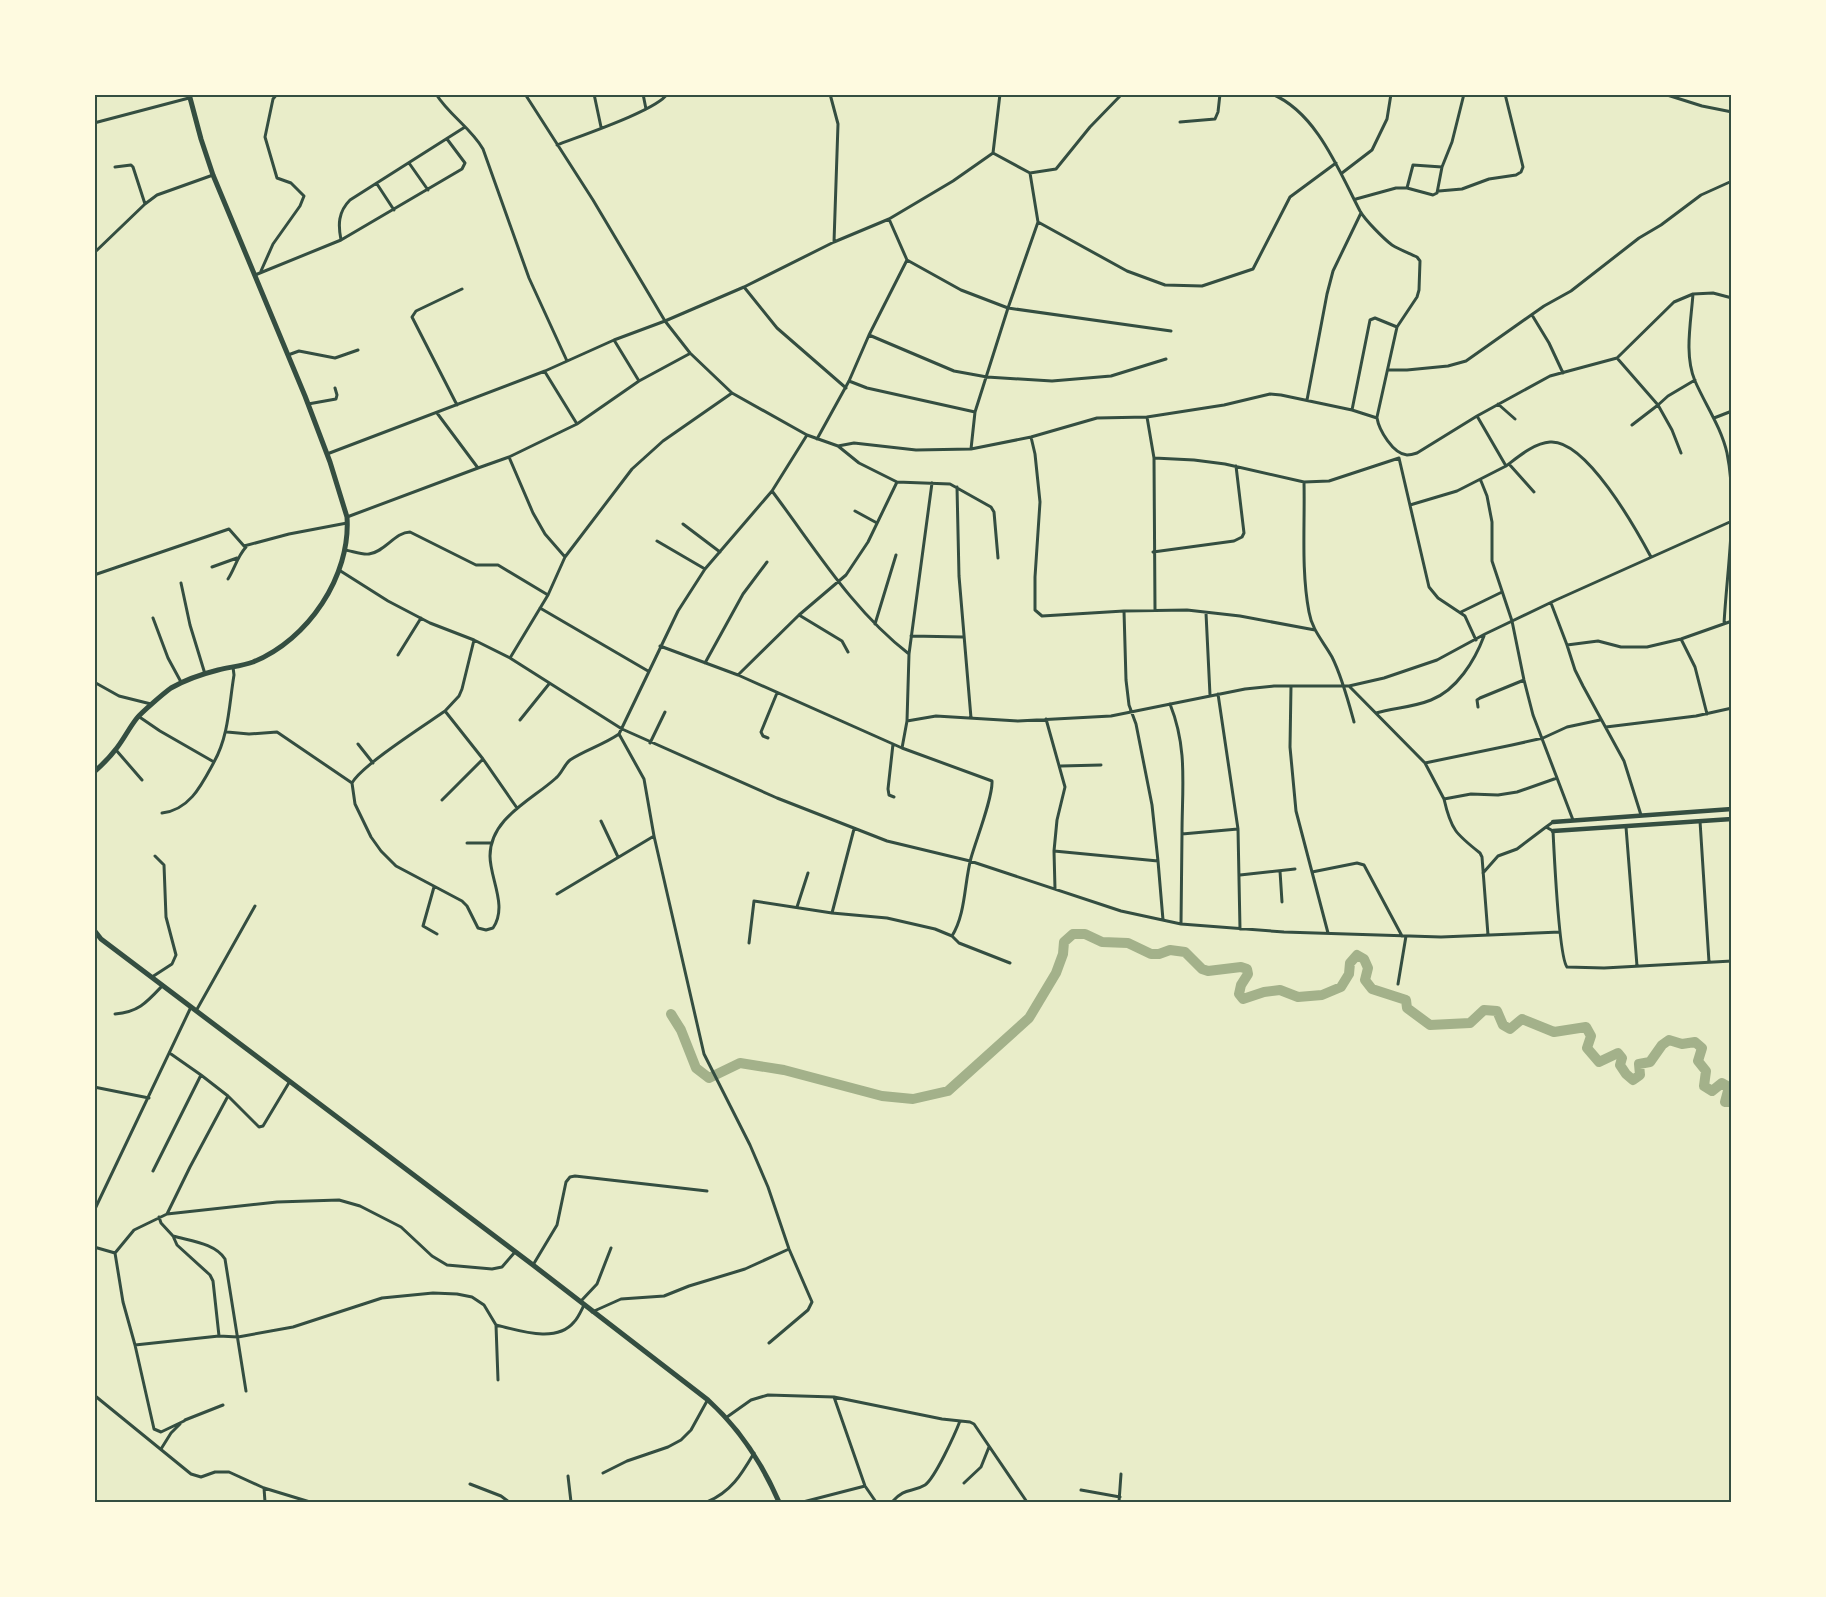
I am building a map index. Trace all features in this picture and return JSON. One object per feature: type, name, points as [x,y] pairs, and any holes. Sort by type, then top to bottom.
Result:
[{"type":"highway","points":[[94,772],[116,749],[138,716],[170,689],[206,674],[262,658],[299,633],[329,593],[343,550],[347,520],[327,454],[257,274],[213,174],[189,96]]},
{"type":"highway","points":[[94,930],[100,939],[533,1265],[708,1400],[727,1418],[754,1453],[779,1503]]},
{"type":"street","points":[[257,274],[273,244],[300,206],[304,195],[291,183],[277,178],[265,137],[273,99],[277,94]]},
{"type":"street","points":[[436,94],[443,105],[483,149],[529,278],[567,362]]},
{"type":"street","points":[[525,94],[593,200],[665,321],[690,353],[732,393],[807,435],[838,446],[859,463],[897,482],[950,484],[993,509],[998,558]]},
{"type":"street","points":[[594,94],[601,127]]},
{"type":"street","points":[[643,94],[646,110]]},
{"type":"street","points":[[557,145],[646,110],[662,101],[667,94]]},
{"type":"street","points":[[830,94],[838,124],[834,242]]},
{"type":"street","points":[[327,454],[567,362],[744,286],[834,242],[889,219],[953,181],[993,153],[1000,94]]},
{"type":"street","points":[[993,153],[1030,173],[1056,169],[1090,127],[1122,94]]},
{"type":"street","points":[[1180,122],[1215,119],[1220,94]]},
{"type":"street","points":[[1272,94],[1305,120],[1336,162],[1361,213],[1392,245],[1418,257],[1420,261],[1421,271],[1417,297],[1397,327],[1377,418],[1378,425],[1393,447],[1401,453],[1406,455],[1417,453],[1477,416],[1550,376],[1617,358],[1674,302],[1693,294],[1713,293],[1731,298]]},
{"type":"street","points":[[1342,173],[1372,150],[1381,136],[1387,119],[1391,94]]},
{"type":"street","points":[[1439,191],[1442,167],[1452,142],[1464,94]]},
{"type":"street","points":[[1356,199],[1380,191],[1407,188],[1433,195],[1439,191],[1462,189],[1489,179],[1516,176],[1523,167],[1505,94]]},
{"type":"street","points":[[1664,94],[1731,112]]},
{"type":"street","points":[[94,123],[189,96]]},
{"type":"street","points":[[341,240],[338,226],[343,208],[350,200],[465,128]]},
{"type":"street","points":[[257,274],[341,240],[465,166],[447,139]]},
{"type":"street","points":[[1038,222],[1127,271],[1149,280],[1165,285],[1202,286],[1253,269],[1290,198],[1336,162]]},
{"type":"street","points":[[409,163],[428,190]]},
{"type":"street","points":[[1407,188],[1413,165],[1442,167]]},
{"type":"street","points":[[115,167],[134,167],[145,204]]},
{"type":"street","points":[[971,449],[975,412],[1038,222],[1030,173]]},
{"type":"street","points":[[94,253],[145,204],[158,195],[213,174]]},
{"type":"street","points":[[1388,370],[1448,366],[1466,361],[1544,306],[1571,291],[1639,238],[1661,225],[1701,195],[1731,181]]},
{"type":"street","points":[[376,184],[394,210]]},
{"type":"street","points":[[1307,400],[1333,271],[1361,213]]},
{"type":"street","points":[[889,219],[907,260],[961,290],[1008,309],[1171,331]]},
{"type":"street","points":[[817,439],[846,388],[907,260]]},
{"type":"street","points":[[744,286],[777,328],[846,388]]},
{"type":"street","points":[[457,405],[412,316],[416,310],[462,289]]},
{"type":"street","points":[[1693,294],[1689,343],[1691,366],[1726,451],[1731,480],[1731,535],[1724,624]]},
{"type":"street","points":[[1532,315],[1550,343],[1563,373]]},
{"type":"street","points":[[1352,410],[1370,320],[1375,318],[1397,327]]},
{"type":"street","points":[[869,336],[954,371],[987,377],[1052,381],[1112,376],[1166,359]]},
{"type":"street","points":[[614,340],[639,381]]},
{"type":"street","points":[[288,355],[300,351],[335,358],[358,350]]},
{"type":"street","points":[[94,575],[229,529],[241,545],[247,546],[347,520],[509,457],[577,424],[639,381],[690,353]]},
{"type":"street","points":[[1617,358],[1658,405],[1672,430],[1681,453]]},
{"type":"street","points":[[545,371],[577,424]]},
{"type":"street","points":[[1632,425],[1668,396],[1695,380]]},
{"type":"street","points":[[849,381],[867,388],[975,412]]},
{"type":"street","points":[[308,404],[336,399],[335,388]]},
{"type":"street","points":[[510,658],[548,595],[565,557],[632,470],[663,441],[732,393]]},
{"type":"street","points":[[838,446],[854,443],[916,450],[971,449],[1031,437],[1096,418],[1147,417],[1224,405],[1270,394],[1352,410],[1377,418]]},
{"type":"street","points":[[1498,404],[1515,419]]},
{"type":"street","points":[[1714,418],[1731,411]]},
{"type":"street","points":[[437,413],[477,468]]},
{"type":"street","points":[[1477,416],[1507,465],[1534,492]]},
{"type":"street","points":[[1147,417],[1154,458],[1155,610]]},
{"type":"street","points":[[227,732],[249,734],[277,732],[352,783],[358,811],[381,851],[396,866],[462,901],[478,928],[486,930],[493,928],[498,914],[497,889],[490,866],[491,843],[517,808],[556,778],[568,761],[605,744],[619,734],[678,611],[705,569],[772,491],[807,435]]},
{"type":"street","points":[[1031,437],[1040,502],[1035,567],[1035,610],[1042,616],[1155,610],[1206,612],[1315,630]]},
{"type":"street","points":[[1410,505],[1457,492],[1481,481],[1538,445],[1548,442],[1566,446],[1582,458],[1607,487],[1634,525],[1651,557]]},
{"type":"street","points":[[1401,453],[1399,458],[1429,587],[1438,598],[1465,616],[1476,640]]},
{"type":"street","points":[[509,457],[533,513],[545,534],[565,557]]},
{"type":"street","points":[[1154,458],[1194,460],[1236,466],[1304,483],[1329,480],[1399,458]]},
{"type":"street","points":[[1154,552],[1234,541],[1242,537],[1244,533],[1236,466]]},
{"type":"street","points":[[1481,481],[1492,522],[1492,561],[1512,621],[1533,715],[1573,820]]},
{"type":"street","points":[[738,675],[799,615],[846,575],[868,542],[897,482]]},
{"type":"street","points":[[902,748],[907,721],[911,636],[932,483]]},
{"type":"street","points":[[1304,483],[1309,613],[1315,630],[1331,656],[1344,686],[1354,722]]},
{"type":"street","points":[[957,487],[959,576],[971,718]]},
{"type":"street","points":[[772,491],[838,582],[885,636],[909,654]]},
{"type":"street","points":[[855,511],[877,523]]},
{"type":"street","points":[[907,721],[936,716],[1018,721],[1111,716],[1245,689],[1349,686],[1384,678],[1437,660],[1512,621],[1731,521]]},
{"type":"street","points":[[683,524],[720,552]]},
{"type":"street","points":[[343,550],[370,554],[402,533],[411,532],[476,565],[498,565],[548,595]]},
{"type":"street","points":[[657,542],[705,569]]},
{"type":"street","points":[[228,579],[237,558],[247,546]]},
{"type":"street","points":[[875,624],[896,555]]},
{"type":"street","points":[[212,567],[237,558]]},
{"type":"street","points":[[705,663],[743,594],[767,562]]},
{"type":"street","points":[[338,569],[421,618],[510,658],[622,729],[650,743],[886,841],[970,861],[1121,910],[1181,924],[1240,929],[1441,937],[1560,932]]},
{"type":"street","points":[[181,583],[190,625],[206,674]]},
{"type":"street","points":[[1461,612],[1502,592]]},
{"type":"street","points":[[1551,603],[1575,670],[1624,761],[1641,815]]},
{"type":"street","points":[[540,609],[648,671]]},
{"type":"street","points":[[1124,611],[1129,705],[1142,752],[1152,805],[1163,920]]},
{"type":"street","points":[[1206,612],[1210,695]]},
{"type":"street","points":[[799,615],[842,641],[848,652]]},
{"type":"street","points":[[153,618],[168,658],[182,683]]},
{"type":"street","points":[[398,655],[421,618]]},
{"type":"street","points":[[1567,645],[1598,641],[1635,648],[1681,639],[1731,621]]},
{"type":"street","points":[[1376,713],[1432,700],[1448,690],[1472,661],[1485,634]]},
{"type":"street","points":[[911,636],[963,637]]},
{"type":"street","points":[[1681,639],[1695,667],[1707,714]]},
{"type":"street","points":[[352,783],[373,763],[445,711],[459,696],[474,640]]},
{"type":"street","points":[[660,646],[738,675],[902,748],[992,781],[970,861],[963,905],[957,928],[952,936]]},
{"type":"street","points":[[162,813],[175,810],[199,789],[222,747],[227,732],[233,667]]},
{"type":"street","points":[[1478,707],[1477,700],[1480,698],[1524,680]]},
{"type":"street","points":[[94,682],[119,696],[153,704]]},
{"type":"street","points":[[520,720],[549,684]]},
{"type":"street","points":[[1291,686],[1290,747],[1296,811],[1328,933]]},
{"type":"street","points":[[1349,686],[1425,763],[1444,799],[1458,836],[1481,855],[1488,935]]},
{"type":"street","points":[[768,738],[761,732],[777,693]]},
{"type":"street","points":[[1218,694],[1238,829],[1240,929]]},
{"type":"street","points":[[1170,704],[1178,722],[1184,754],[1181,924]]},
{"type":"street","points":[[1606,728],[1707,714],[1731,708]]},
{"type":"street","points":[[445,711],[483,759],[517,808]]},
{"type":"street","points":[[650,743],[665,712]]},
{"type":"street","points":[[138,716],[214,762]]},
{"type":"street","points":[[1046,718],[1065,787],[1057,820],[1054,851],[1055,889]]},
{"type":"street","points":[[1425,763],[1543,738],[1567,727],[1600,720]]},
{"type":"street","points":[[619,734],[644,779],[654,836],[704,1054],[750,1145],[789,1249],[812,1302],[811,1306],[769,1343]]},
{"type":"street","points":[[358,744],[373,763]]},
{"type":"street","points":[[893,744],[888,789],[889,795],[894,797]]},
{"type":"street","points":[[116,749],[142,780]]},
{"type":"street","points":[[442,800],[483,759]]},
{"type":"street","points":[[1061,766],[1101,765]]},
{"type":"street","points":[[1444,799],[1471,794],[1498,795],[1517,792],[1558,778]]},
{"type":"street","points":[[1483,873],[1497,856],[1517,849],[1553,822],[1731,809]]},
{"type":"street","points":[[1546,827],[1553,831],[1731,819]]},
{"type":"street","points":[[601,821],[618,857]]},
{"type":"street","points":[[1700,821],[1709,962]]},
{"type":"street","points":[[1626,827],[1637,966]]},
{"type":"street","points":[[832,913],[854,829]]},
{"type":"street","points":[[1182,834],[1238,829]]},
{"type":"street","points":[[1553,831],[1560,932],[1564,962],[1567,967],[1731,961]]},
{"type":"street","points":[[557,894],[654,836]]},
{"type":"street","points":[[467,843],[491,843]]},
{"type":"street","points":[[1054,851],[1158,861]]},
{"type":"street","points":[[152,977],[172,964],[176,955],[166,917],[164,865],[155,856]]},
{"type":"street","points":[[1312,872],[1357,863],[1364,865],[1404,936],[1398,984]]},
{"type":"street","points":[[1240,875],[1295,869]]},
{"type":"street","points":[[1280,870],[1282,902]]},
{"type":"street","points":[[797,907],[808,873]]},
{"type":"street","points":[[434,887],[423,926],[437,934]]},
{"type":"street","points":[[749,943],[754,901],[832,913],[887,918],[935,929],[952,936],[959,943],[1010,963]]},
{"type":"street","points":[[94,1211],[194,1009],[255,906]]},
{"type":"street","points":[[115,1014],[133,1012],[163,986]]},
{"type":"street","points":[[171,1054],[228,1096],[256,1126],[264,1126],[290,1081]]},
{"type":"street","points":[[153,1171],[201,1075]]},
{"type":"street","points":[[94,1087],[148,1098]]},
{"type":"street","points":[[167,1214],[228,1096]]},
{"type":"street","points":[[533,1265],[556,1225],[566,1182],[570,1177],[707,1191]]},
{"type":"street","points":[[223,1405],[184,1420],[161,1432],[154,1429],[123,1302],[115,1253],[134,1230],[167,1214],[277,1202],[339,1200],[360,1206],[401,1227],[432,1256],[447,1264],[492,1269],[502,1267],[515,1252]]},
{"type":"street","points":[[159,1217],[164,1228],[173,1236],[180,1249],[210,1275],[213,1281],[219,1336]]},
{"type":"street","points":[[173,1236],[212,1247],[222,1253],[225,1259],[246,1391]]},
{"type":"street","points":[[94,1247],[115,1253]]},
{"type":"street","points":[[496,1325],[535,1333],[551,1334],[565,1331],[575,1322],[582,1304],[597,1284],[611,1248]]},
{"type":"street","points":[[592,1312],[621,1299],[664,1296],[745,1269],[789,1249]]},
{"type":"street","points":[[135,1345],[219,1336],[238,1337],[293,1327],[382,1298],[433,1293],[472,1297],[484,1305],[496,1325],[498,1380]]},
{"type":"street","points":[[94,1395],[196,1476],[229,1472],[264,1488],[310,1503]]},
{"type":"street","points":[[727,1418],[751,1400],[768,1395],[834,1397],[974,1424],[1027,1503]]},
{"type":"street","points":[[834,1397],[865,1486],[876,1503]]},
{"type":"street","points":[[603,1473],[681,1440],[691,1430],[708,1400]]},
{"type":"street","points":[[161,1449],[171,1433],[184,1420]]},
{"type":"street","points":[[892,1503],[904,1491],[923,1486],[932,1479],[960,1421]]},
{"type":"street","points":[[964,1484],[981,1467],[989,1447]]},
{"type":"street","points":[[707,1503],[734,1485],[754,1453]]},
{"type":"street","points":[[1119,1503],[1121,1474]]},
{"type":"street","points":[[568,1476],[571,1503]]},
{"type":"street","points":[[470,1484],[501,1497],[509,1503]]},
{"type":"street","points":[[803,1503],[865,1486]]},
{"type":"street","points":[[264,1488],[265,1503]]},
{"type":"street","points":[[1081,1490],[1120,1497]]},
{"type":"waterway","points":[[671,1014],[681,1030],[696,1068],[709,1078],[740,1063],[784,1070],[882,1096],[913,1099],[948,1091],[1029,1018],[1056,973],[1063,954],[1064,942],[1073,934],[1085,934],[1102,942],[1128,943],[1151,954],[1170,950],[1185,952],[1202,969],[1208,971],[1241,967],[1247,969],[1248,974],[1241,985],[1239,994],[1243,999],[1264,992],[1280,990],[1298,997],[1322,995],[1341,987],[1349,974],[1350,963],[1357,955],[1364,959],[1368,968],[1365,980],[1372,989],[1406,1000],[1407,1008],[1430,1025],[1470,1023],[1484,1010],[1497,1011],[1503,1025],[1510,1029],[1522,1019],[1554,1032],[1586,1027],[1591,1036],[1587,1048],[1599,1062],[1618,1053],[1622,1058],[1620,1065],[1633,1080],[1640,1075],[1639,1064],[1650,1062],[1662,1045],[1669,1040],[1682,1044],[1695,1042],[1702,1048],[1698,1061],[1706,1071],[1704,1086],[1712,1091],[1722,1083],[1729,1087],[1725,1102],[1732,1102]]}]
